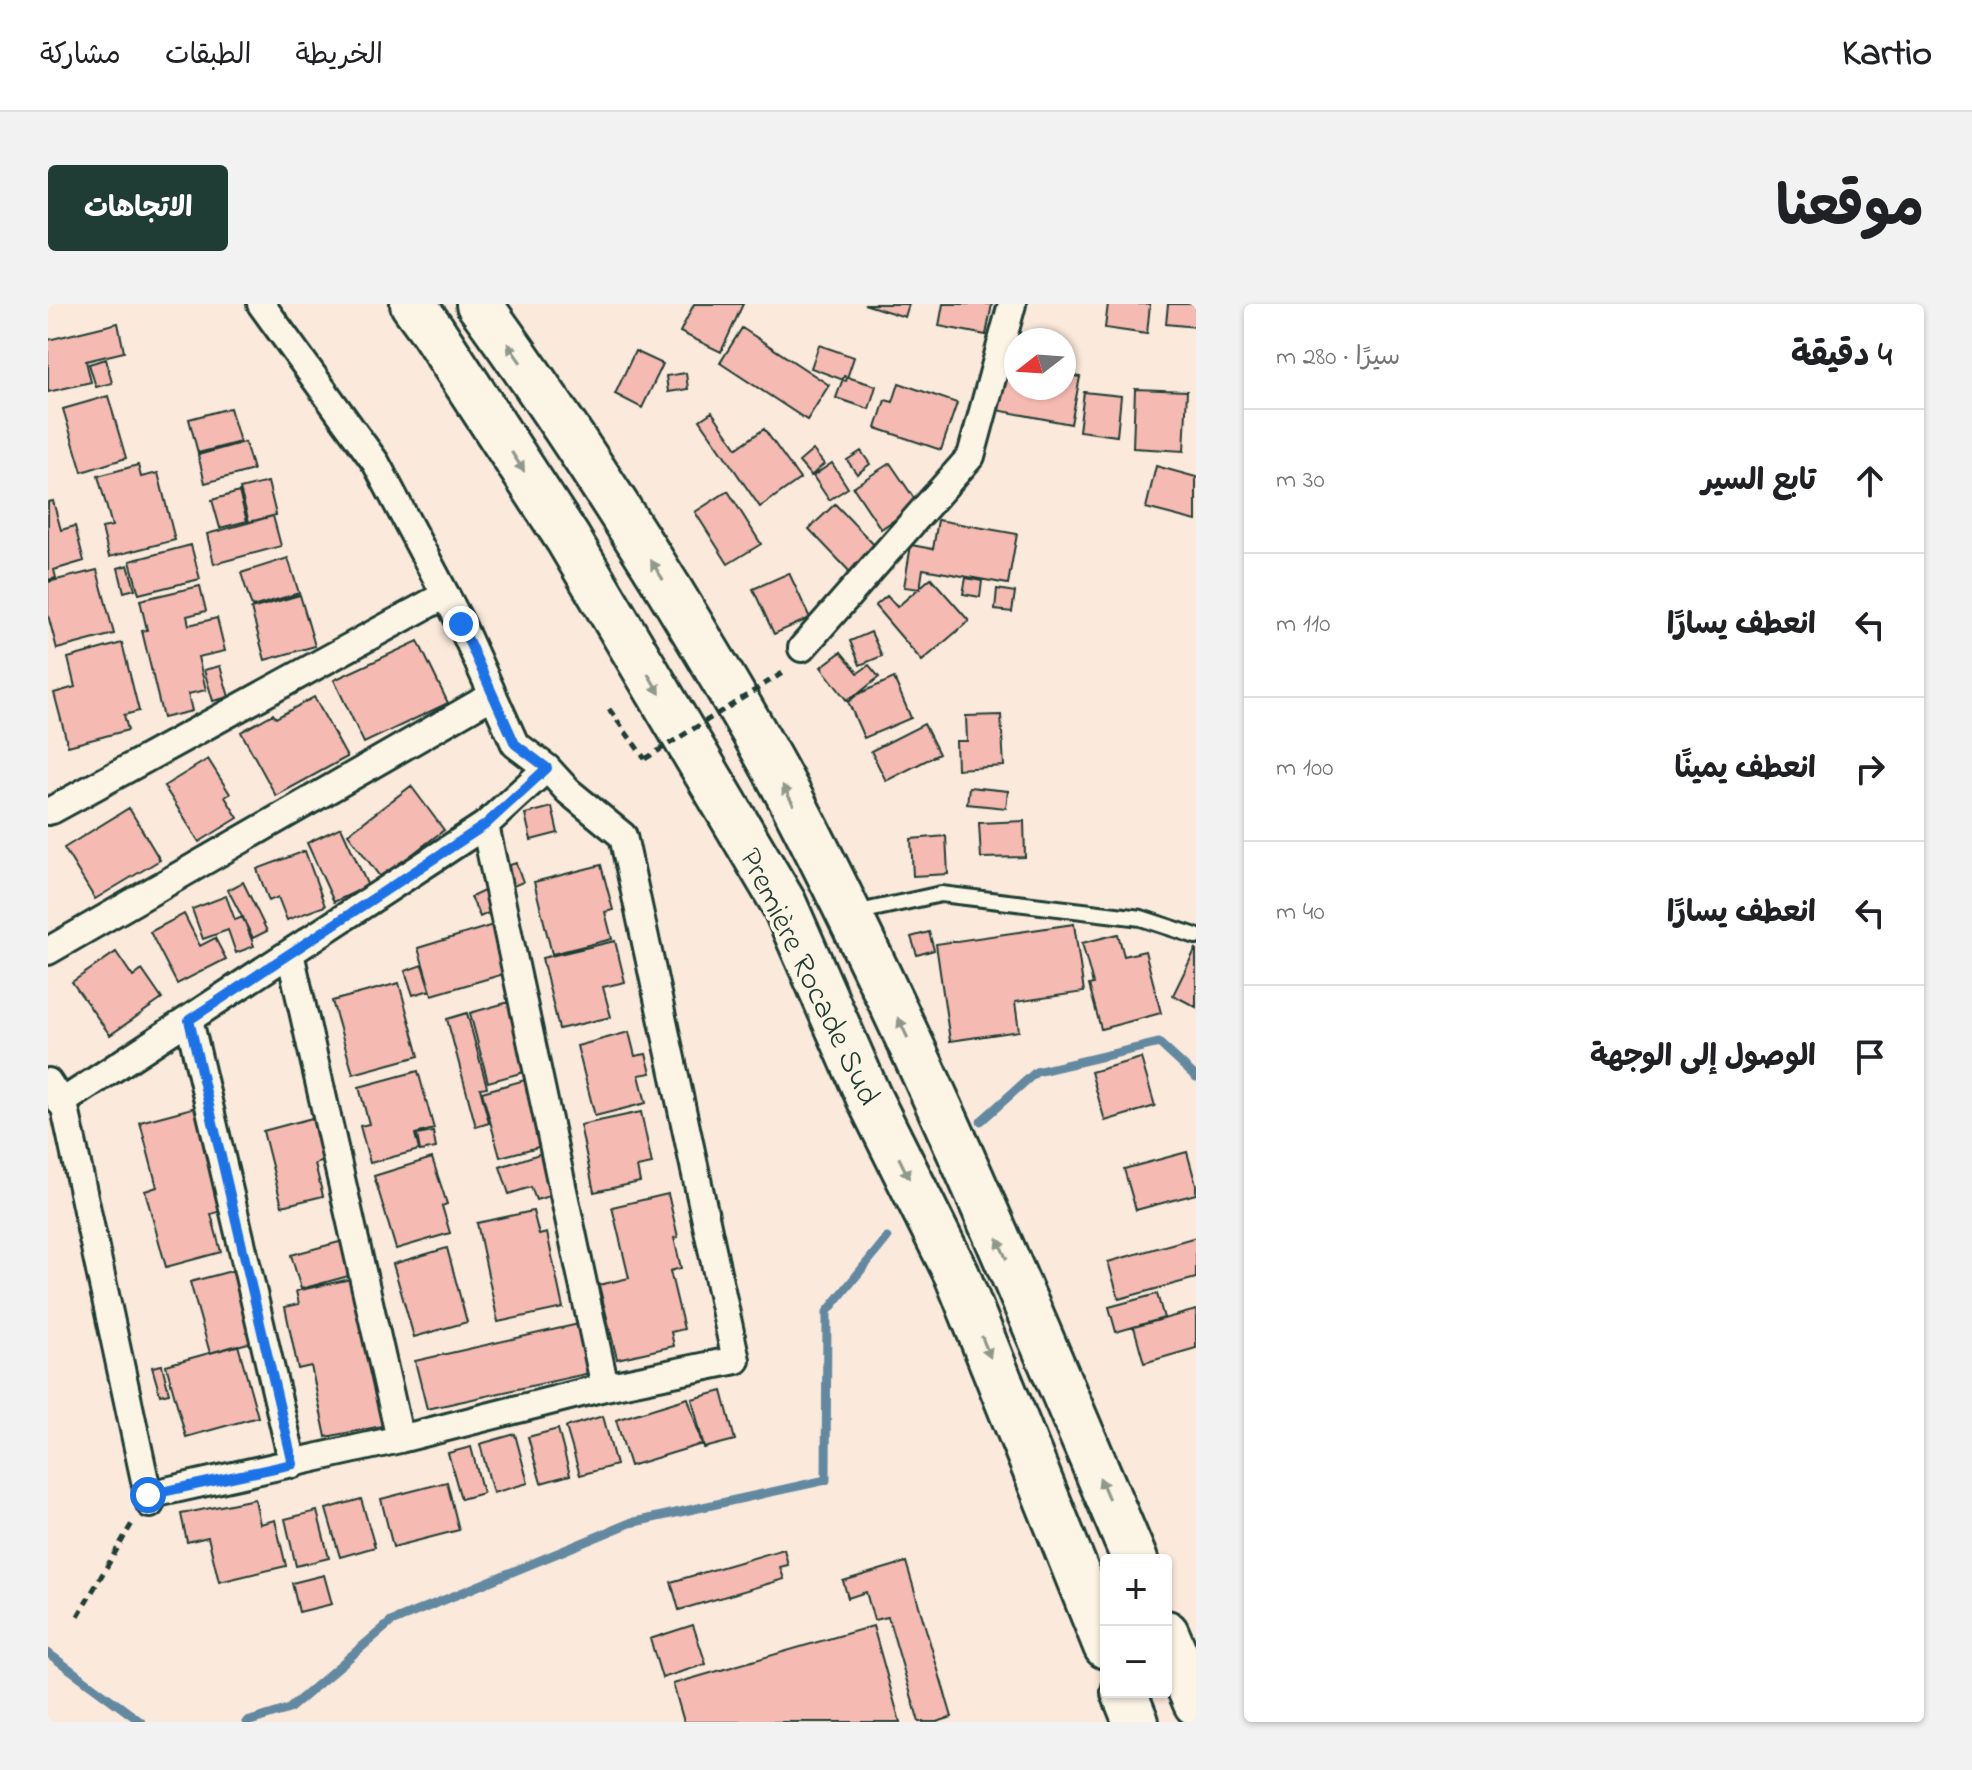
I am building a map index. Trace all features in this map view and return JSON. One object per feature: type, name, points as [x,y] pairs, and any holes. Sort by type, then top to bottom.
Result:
[{"type":"highway","name":"Première Rocade Sud","points":[[413,304],[568,539],[784,904],[869,1098],[957,1275],[1100,1631]]},
{"type":"highway","name":"Première Rocade Sud","points":[[479,304],[587,458],[728,685],[793,803],[850,915],[942,1113],[1132,1554]]},
{"type":"highway","points":[[1172,1647],[1196,1703]]},
{"type":"highway","points":[[1126,1698],[1136,1722]]},
{"type":"street","points":[[261,304],[376,463],[445,595],[515,744],[547,768],[568,791],[623,836],[736,1360],[605,1387],[149,1500],[65,1108],[55,1092],[189,1020],[485,825],[547,768]]},
{"type":"street","points":[[802,648],[971,456],[1012,304]]},
{"type":"street","points":[[49,807],[445,595]]},
{"type":"street","points":[[48,951],[493,695]]},
{"type":"street","points":[[485,825],[605,1387]]},
{"type":"street","points":[[290,953],[400,1439]]},
{"type":"street","points":[[189,1020],[293,1464]]},
{"type":"lane","points":[[850,915],[941,894],[1141,918],[1196,936]]},
{"type":"path","points":[[609,709],[645,759],[784,672]]},
{"type":"path","points":[[78,1616],[149,1500]]},
{"type":"building","points":[[694,304],[743,304],[721,352],[680,332]]},
{"type":"building","points":[[864,304],[909,304],[905,317]]},
{"type":"building","points":[[943,304],[992,304],[986,335],[939,326]]},
{"type":"building","points":[[1108,304],[1150,304],[1147,334],[1105,328]]},
{"type":"building","points":[[1168,304],[1196,304],[1196,327],[1166,324]]},
{"type":"building","points":[[118,323],[124,352],[86,361],[91,382],[48,392],[48,340]]},
{"type":"building","points":[[742,328],[829,385],[807,420],[720,363]]},
{"type":"building","points":[[819,345],[854,357],[846,381],[811,368]]},
{"type":"building","points":[[635,351],[663,364],[642,408],[615,394]]},
{"type":"building","points":[[106,359],[112,383],[96,387],[89,364]]},
{"type":"building","points":[[1004,369],[1004,400],[1076,400],[1071,424],[997,410]]},
{"type":"building","points":[[686,373],[688,389],[668,392],[666,376]]},
{"type":"building","points":[[844,376],[876,386],[869,409],[836,398]]},
{"type":"building","points":[[1076,376],[1080,377],[1076,398]]},
{"type":"building","points":[[899,383],[957,403],[941,450],[876,428],[885,400],[893,402]]},
{"type":"building","points":[[1135,389],[1187,391],[1184,451],[1133,448]]},
{"type":"building","points":[[1084,392],[1121,396],[1117,436],[1079,431]]},
{"type":"building","points":[[108,396],[126,458],[82,472],[63,409]]},
{"type":"building","points":[[230,408],[240,442],[198,453],[189,419]]},
{"type":"building","points":[[712,412],[737,448],[764,429],[800,479],[760,507],[700,420]]},
{"type":"building","points":[[245,442],[253,470],[205,483],[198,455]]},
{"type":"building","points":[[813,450],[824,464],[811,476],[799,462]]},
{"type":"building","points":[[861,451],[870,464],[857,474],[847,460]]},
{"type":"building","points":[[832,463],[848,488],[829,500],[813,476]]},
{"type":"building","points":[[890,463],[918,504],[881,529],[853,487]]},
{"type":"building","points":[[138,465],[141,477],[158,473],[175,540],[109,557],[102,528],[112,526],[98,476]]},
{"type":"building","points":[[1156,466],[1196,477],[1196,521],[1146,508]]},
{"type":"building","points":[[268,482],[276,515],[249,522],[240,489]]},
{"type":"building","points":[[728,491],[761,544],[728,564],[695,512]]},
{"type":"building","points":[[239,492],[247,521],[220,528],[212,500]]},
{"type":"building","points":[[53,501],[61,530],[75,526],[84,561],[54,570],[56,578],[48,580],[48,502]]},
{"type":"building","points":[[835,504],[879,550],[853,575],[809,529]]},
{"type":"building","points":[[273,516],[281,546],[214,564],[207,534]]},
{"type":"building","points":[[938,520],[1017,534],[1008,584],[923,569],[920,589],[904,587],[911,545],[933,549]]},
{"type":"building","points":[[191,545],[200,579],[139,594],[130,561]]},
{"type":"building","points":[[288,558],[299,593],[252,607],[241,573]]},
{"type":"building","points":[[128,565],[135,589],[124,592],[118,568]]},
{"type":"building","points":[[97,570],[114,634],[57,649],[48,615],[48,582]]},
{"type":"building","points":[[789,573],[810,618],[774,634],[753,589]]},
{"type":"building","points":[[931,578],[969,621],[922,661],[875,606],[887,596],[897,607]]},
{"type":"building","points":[[966,578],[982,581],[980,597],[963,594]]},
{"type":"building","points":[[200,586],[206,611],[187,616],[189,625],[217,618],[225,651],[198,657],[206,690],[188,694],[192,711],[163,718],[142,631],[147,630],[140,600]]},
{"type":"building","points":[[997,589],[1015,592],[1012,612],[995,610]]},
{"type":"building","points":[[300,595],[315,646],[265,660],[251,609]]},
{"type":"building","points":[[871,632],[882,656],[860,665],[850,641]]},
{"type":"building","points":[[418,641],[448,703],[364,743],[334,680]]},
{"type":"building","points":[[122,643],[139,711],[124,715],[128,730],[68,746],[54,693],[75,687],[68,658]]},
{"type":"building","points":[[841,652],[858,673],[869,665],[879,677],[848,702],[821,667]]},
{"type":"building","points":[[220,666],[229,697],[213,701],[204,670]]},
{"type":"building","points":[[894,678],[911,718],[864,738],[847,699]]},
{"type":"building","points":[[314,697],[347,757],[276,796],[241,732],[273,714],[276,718]]},
{"type":"building","points":[[1001,715],[1004,766],[957,769],[956,741],[967,741],[966,716]]},
{"type":"building","points":[[924,724],[939,754],[886,781],[871,751]]},
{"type":"building","points":[[208,759],[230,794],[225,797],[238,818],[199,842],[164,786]]},
{"type":"building","points":[[411,786],[444,830],[381,878],[348,834]]},
{"type":"building","points":[[969,787],[1008,791],[1006,808],[967,804]]},
{"type":"building","points":[[552,807],[558,833],[531,840],[525,814]]},
{"type":"building","points":[[129,808],[160,860],[95,899],[64,848]]},
{"type":"building","points":[[1024,821],[1025,857],[981,858],[979,823]]},
{"type":"building","points":[[341,827],[368,886],[334,902],[307,843]]},
{"type":"building","points":[[946,836],[948,874],[913,876],[911,839]]},
{"type":"building","points":[[305,851],[325,906],[287,920],[278,897],[269,901],[257,869]]},
{"type":"building","points":[[516,863],[523,882],[506,889],[498,869]]},
{"type":"building","points":[[601,865],[613,910],[605,912],[612,939],[552,954],[534,882]]},
{"type":"building","points":[[243,882],[267,931],[253,938],[228,890]]},
{"type":"building","points":[[488,889],[497,909],[480,917],[471,897]]},
{"type":"building","points":[[226,896],[235,920],[243,917],[254,946],[236,953],[228,930],[203,939],[192,909]]},
{"type":"building","points":[[184,914],[200,946],[215,938],[226,959],[177,984],[150,932]]},
{"type":"building","points":[[1074,924],[1084,992],[1015,1002],[1019,1031],[950,1041],[936,944]]},
{"type":"building","points":[[493,925],[507,973],[432,995],[418,948]]},
{"type":"building","points":[[929,932],[934,950],[917,955],[911,937]]},
{"type":"building","points":[[1118,934],[1124,956],[1145,951],[1161,1013],[1101,1029],[1082,943]]},
{"type":"building","points":[[615,941],[625,982],[603,987],[611,1017],[559,1029],[542,958]]},
{"type":"building","points":[[1196,948],[1196,1007],[1173,995]]},
{"type":"building","points":[[116,952],[133,977],[142,970],[162,999],[110,1035],[72,982]]},
{"type":"building","points":[[422,965],[430,990],[413,995],[405,971]]},
{"type":"building","points":[[399,983],[419,1056],[353,1074],[332,1001]]},
{"type":"building","points":[[516,1000],[535,1069],[488,1082],[470,1013]]},
{"type":"building","points":[[467,1013],[487,1087],[480,1088],[489,1123],[476,1127],[447,1019]]},
{"type":"building","points":[[629,1032],[635,1056],[646,1054],[651,1073],[639,1075],[646,1103],[595,1116],[577,1046]]},
{"type":"building","points":[[1141,1058],[1155,1106],[1105,1121],[1091,1072]]},
{"type":"building","points":[[418,1071],[434,1129],[415,1134],[419,1150],[370,1163],[360,1126],[369,1124],[359,1087]]},
{"type":"building","points":[[532,1078],[546,1145],[500,1157],[482,1092]]},
{"type":"building","points":[[200,1106],[228,1209],[211,1214],[221,1252],[166,1267],[145,1191],[157,1187],[140,1122]]},
{"type":"building","points":[[641,1112],[652,1164],[637,1167],[640,1182],[594,1192],[580,1125]]},
{"type":"building","points":[[312,1118],[324,1161],[315,1164],[323,1196],[282,1206],[263,1131]]},
{"type":"building","points":[[433,1132],[436,1148],[420,1151],[417,1135]]},
{"type":"building","points":[[545,1152],[559,1193],[536,1200],[531,1187],[509,1194],[500,1167]]},
{"type":"building","points":[[1187,1152],[1196,1194],[1136,1210],[1124,1169]]},
{"type":"building","points":[[432,1158],[447,1204],[442,1206],[450,1233],[396,1249],[374,1176]]},
{"type":"building","points":[[668,1194],[678,1237],[674,1238],[681,1268],[670,1271],[684,1329],[671,1332],[674,1346],[617,1359],[599,1285],[629,1278],[612,1207]]},
{"type":"building","points":[[533,1211],[539,1235],[547,1233],[563,1308],[498,1322],[477,1223]]},
{"type":"building","points":[[1196,1237],[1196,1278],[1119,1299],[1108,1262]]},
{"type":"building","points":[[343,1241],[352,1275],[301,1289],[291,1255]]},
{"type":"building","points":[[447,1248],[467,1322],[414,1337],[393,1264]]},
{"type":"building","points":[[235,1270],[256,1341],[210,1353],[190,1282]]},
{"type":"building","points":[[351,1279],[370,1369],[381,1368],[392,1424],[326,1437],[311,1366],[298,1369],[285,1307],[299,1304],[296,1291]]},
{"type":"building","points":[[1157,1294],[1164,1318],[1116,1332],[1109,1307]]},
{"type":"building","points":[[1196,1310],[1196,1348],[1144,1363],[1134,1327]]},
{"type":"building","points":[[579,1324],[590,1373],[427,1409],[415,1361]]},
{"type":"building","points":[[238,1345],[258,1417],[186,1437],[166,1365]]},
{"type":"building","points":[[162,1365],[169,1393],[160,1395],[152,1367]]},
{"type":"building","points":[[722,1391],[735,1440],[704,1448],[692,1399]]},
{"type":"building","points":[[688,1398],[702,1444],[630,1466],[616,1420]]},
{"type":"building","points":[[603,1416],[616,1465],[580,1475],[566,1427]]},
{"type":"building","points":[[558,1429],[570,1475],[541,1483],[528,1437]]},
{"type":"building","points":[[515,1434],[528,1483],[493,1493],[480,1444]]},
{"type":"building","points":[[471,1447],[483,1493],[461,1499],[448,1453]]},
{"type":"building","points":[[447,1482],[459,1530],[393,1547],[381,1499]]},
{"type":"building","points":[[255,1499],[260,1524],[275,1520],[286,1566],[219,1582],[208,1537],[187,1542],[181,1514]]},
{"type":"building","points":[[361,1499],[375,1547],[340,1557],[326,1509]]},
{"type":"building","points":[[317,1511],[329,1558],[296,1566],[285,1519]]},
{"type":"building","points":[[784,1549],[788,1565],[780,1567],[784,1579],[679,1610],[671,1582]]},
{"type":"building","points":[[906,1562],[952,1717],[937,1722],[919,1722],[888,1617],[874,1620],[866,1592],[848,1598],[843,1581]]},
{"type":"building","points":[[324,1575],[332,1604],[299,1612],[292,1583]]},
{"type":"building","points":[[693,1625],[706,1664],[662,1678],[650,1639]]},
{"type":"building","points":[[873,1626],[900,1722],[684,1722],[673,1684]]},
{"type":"waterway","points":[[981,1121],[1036,1072],[1159,1043],[1196,1077]]},
{"type":"waterway","points":[[247,1722],[289,1709],[391,1622],[630,1523],[826,1480],[827,1312],[887,1238]]},
{"type":"waterway","points":[[48,1653],[141,1722]]},
{"type":"route","points":[[148,1495],[293,1464],[189,1020],[485,825],[547,768],[515,744],[461,624]]}]
